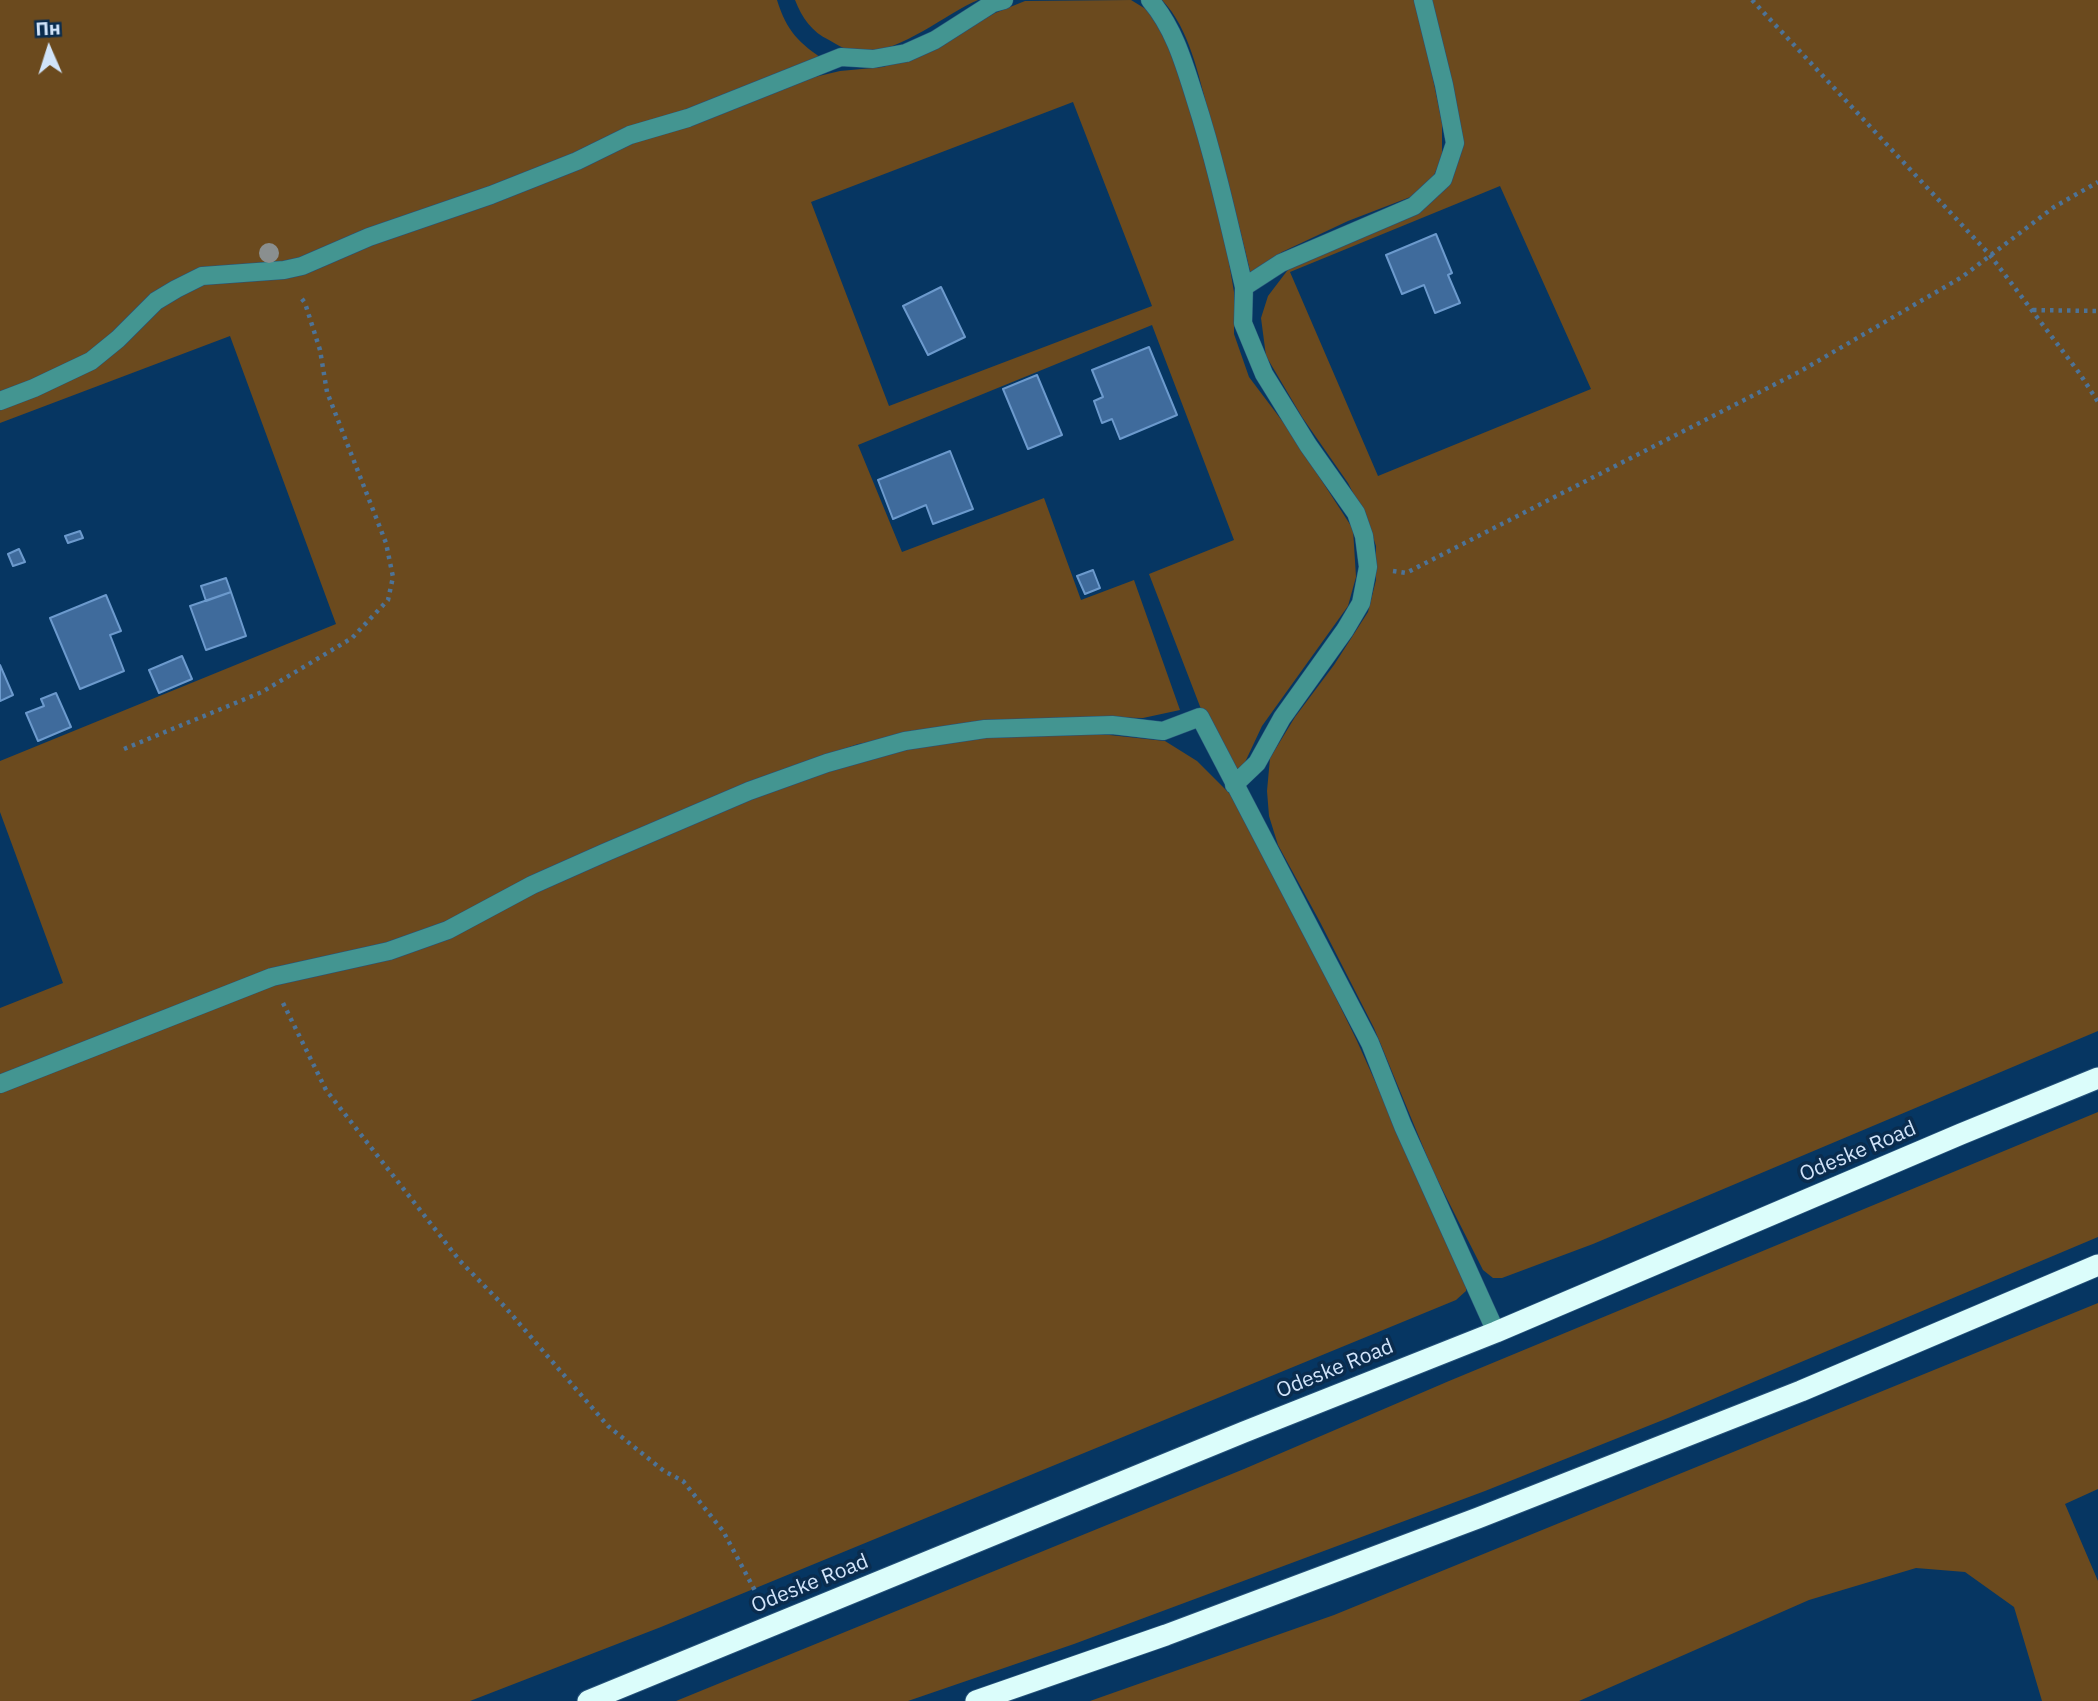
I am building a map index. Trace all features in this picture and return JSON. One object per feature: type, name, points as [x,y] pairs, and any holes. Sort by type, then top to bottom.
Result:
[{"type":"highway","name":"Odeske Road","points":[[588,1701],[1244,1432],[1496,1332],[2098,1078]]},
{"type":"highway","points":[[976,1701],[1166,1634],[1478,1518],[1801,1391],[2098,1265]]},
{"type":"lane","points":[[0,401],[91,361],[118,339],[156,301],[202,276],[284,270],[302,266],[369,237],[577,162],[630,135],[688,118],[841,57],[873,59],[906,53],[935,40],[1004,0]]},
{"type":"lane","points":[[1150,0],[1164,16],[1181,53],[1215,160],[1244,287],[1243,323],[1264,374],[1308,445],[1356,513],[1364,536],[1368,567],[1361,603],[1345,630],[1282,718],[1257,763],[1234,785]]},
{"type":"lane","points":[[1244,287],[1281,263],[1413,206],[1443,179],[1455,143],[1423,0]]},
{"type":"lane","points":[[0,1084],[272,977],[389,951],[447,930],[532,886],[749,791],[827,763],[905,741],[985,729],[1112,725],[1163,732],[1200,717],[1370,1043],[1403,1126],[1496,1332]]},
{"type":"path","points":[[1752,0],[1990,255],[2098,402]]},
{"type":"path","points":[[1368,567],[1406,573],[1799,372],[1962,277],[2053,207],[2098,182]]},
{"type":"path","points":[[124,749],[262,692],[352,638],[388,600],[393,577],[387,543],[327,392],[320,351],[305,303],[284,270]]},
{"type":"path","points":[[2032,310],[2098,311]]},
{"type":"path","points":[[272,977],[326,1090],[460,1261],[505,1307],[608,1426],[664,1471],[683,1481],[723,1531],[755,1587],[772,1626]]},
{"type":"shaded area","points":[[0,0],[777,0],[795,36],[826,61],[296,263],[210,269],[78,360],[0,395]]},
{"type":"shaded area","points":[[795,0],[978,0],[899,43],[865,52],[846,49],[818,33],[804,18]]},
{"type":"shaded area","points":[[1131,0],[1149,11],[1165,36],[1186,93],[1225,239],[1234,292],[1234,334],[1249,377],[1289,430],[1353,529],[1356,577],[1348,606],[1262,726],[1239,775],[1206,722],[1149,574],[1234,540],[1152,325],[858,445],[902,552],[1044,498],[1081,600],[1134,580],[1180,710],[1143,718],[1026,720],[947,729],[858,744],[797,765],[408,938],[0,1078],[0,1008],[63,983],[0,812],[0,761],[336,624],[230,336],[0,423],[0,406],[25,397],[178,292],[209,281],[247,280],[802,80],[840,71],[883,67],[916,56],[995,13],[1025,1]],"holes":[[[1073,102],[1152,306],[889,406],[811,202]]]},
{"type":"shaded area","points":[[1162,0],[1417,0],[1442,123],[1442,157],[1431,182],[1413,196],[1348,221],[1282,252],[1251,275],[1192,53],[1180,25]]},
{"type":"shaded area","points":[[1432,0],[2098,0],[2098,1031],[1593,1244],[1502,1278],[1493,1278],[1483,1270],[1433,1171],[1374,1028],[1278,845],[1269,816],[1267,791],[1270,758],[1368,612],[1376,580],[1376,546],[1368,522],[1348,483],[1302,417],[1266,356],[1261,318],[1268,296],[1290,267],[1432,201],[1442,192],[1459,158],[1462,132]],"holes":[[[1500,186],[1591,389],[1378,476],[1290,272]]]},
{"type":"shaded area","points":[[1091,733],[1165,741],[1197,761],[1230,794],[1300,924],[1357,1041],[1466,1284],[1466,1291],[1456,1300],[661,1627],[470,1701],[0,1701],[0,1091],[282,980],[330,971],[534,890],[647,839],[853,759],[966,736]]},
{"type":"shaded area","points":[[2098,1112],[2098,1237],[1668,1418],[1485,1491],[1074,1644],[908,1701],[676,1701],[1244,1469],[1449,1381]]},
{"type":"shaded area","points":[[2098,1303],[2098,1489],[2065,1504],[2098,1581],[2098,1701],[2042,1701],[2014,1607],[1965,1572],[1916,1568],[1809,1600],[1579,1701],[1090,1701],[1334,1615]]},
{"type":"building","points":[[1436,234],[1452,273],[1448,275],[1460,303],[1435,313],[1424,285],[1402,294],[1386,255]]},
{"type":"building","points":[[941,287],[965,337],[928,355],[903,306]]},
{"type":"building","points":[[1149,347],[1177,415],[1120,439],[1112,419],[1102,423],[1094,401],[1103,397],[1092,370]]},
{"type":"building","points":[[1037,375],[1062,435],[1028,449],[1003,389]]},
{"type":"building","points":[[950,451],[973,509],[933,524],[926,505],[893,519],[878,480]]},
{"type":"building","points":[[80,531],[83,538],[68,543],[65,536]]},
{"type":"building","points":[[19,549],[25,562],[13,566],[8,554]]},
{"type":"building","points":[[1093,570],[1100,588],[1085,594],[1077,576]]},
{"type":"building","points":[[226,578],[231,592],[206,601],[201,586]]},
{"type":"building","points":[[231,592],[246,636],[206,650],[190,606]]},
{"type":"building","points":[[106,595],[121,631],[110,635],[124,671],[80,689],[50,618]]},
{"type":"building","points":[[182,656],[192,679],[159,693],[149,670]]},
{"type":"building","points":[[0,665],[13,695],[0,701]]},
{"type":"building","points":[[56,693],[71,727],[38,741],[26,713],[44,706],[41,699]]}]
